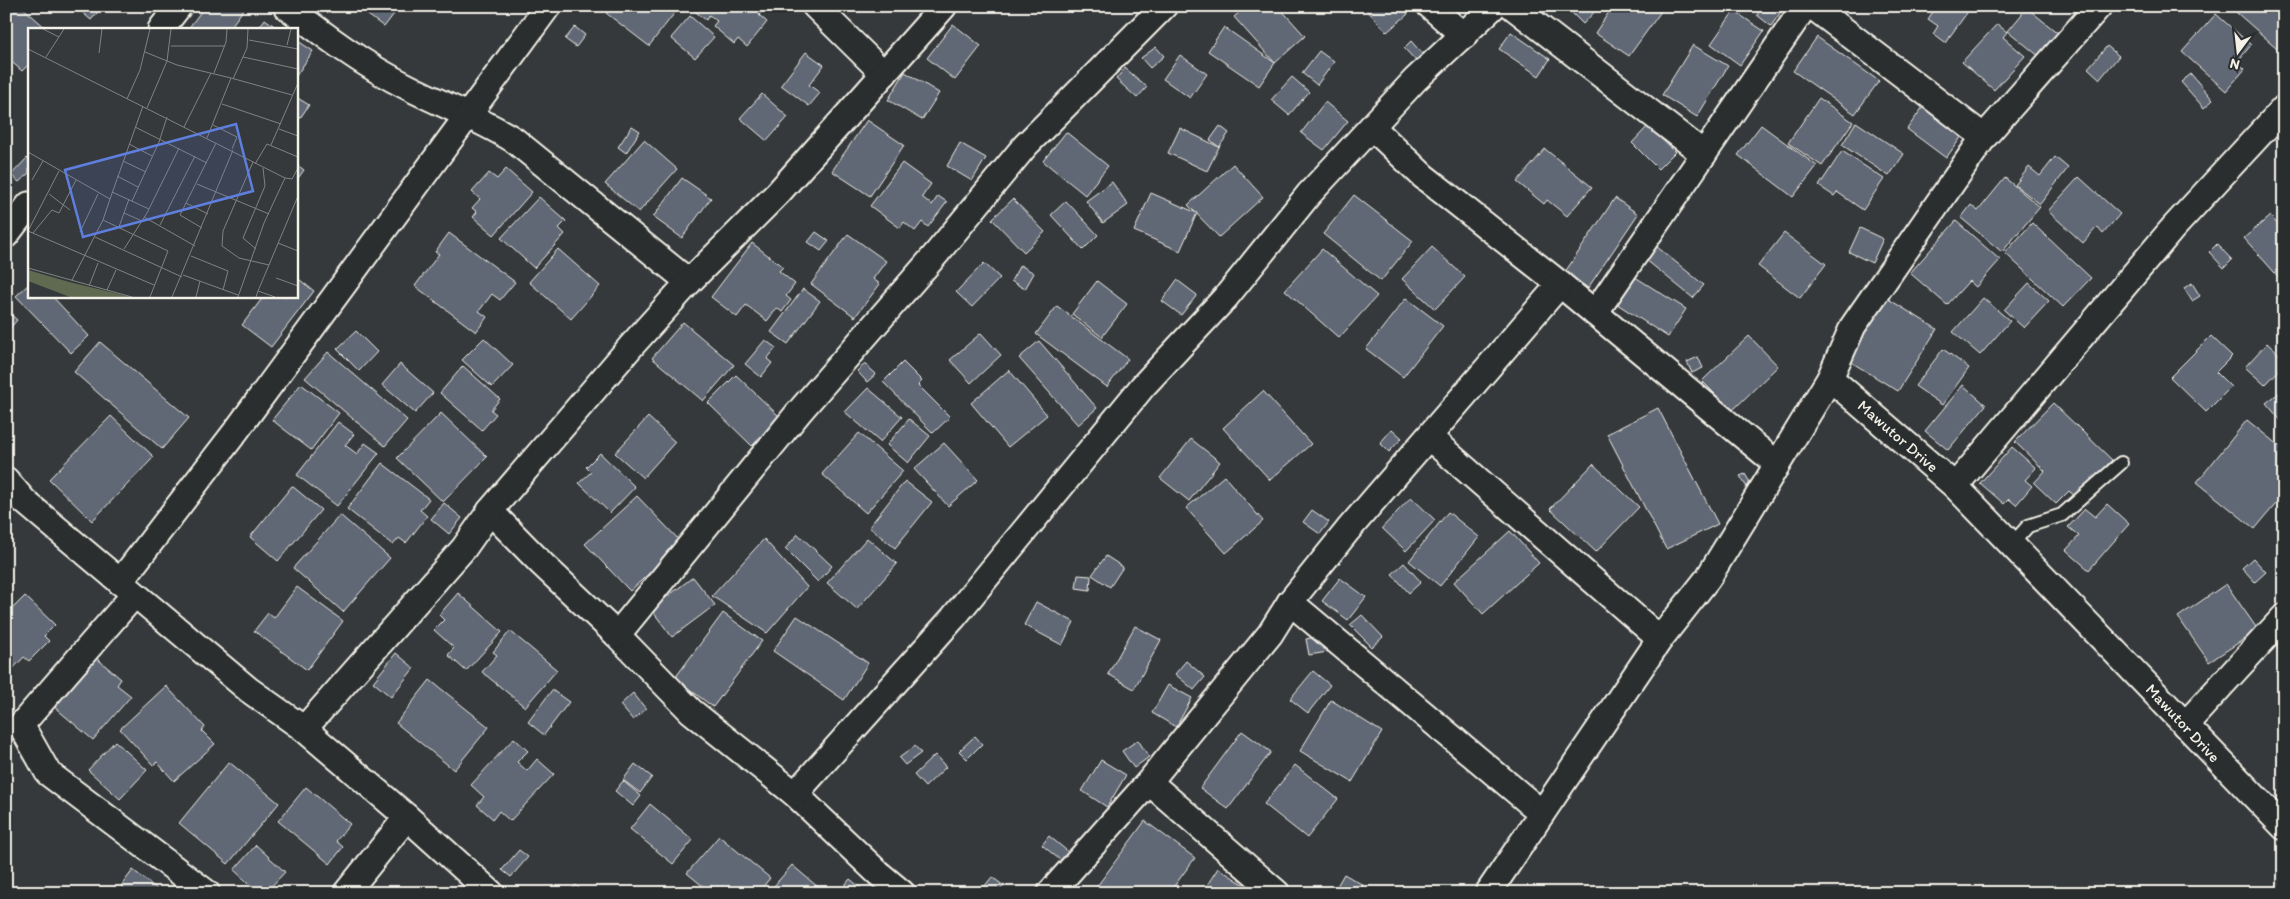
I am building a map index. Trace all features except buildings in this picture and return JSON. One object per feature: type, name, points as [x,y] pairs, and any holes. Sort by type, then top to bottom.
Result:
[{"type":"street","points":[[162,28],[179,6]]},
{"type":"street","points":[[286,6],[328,38],[406,86],[492,126],[514,140],[689,282]]},
{"type":"street","points":[[207,893],[48,773],[21,725],[127,588],[236,431],[466,115],[548,6]]},
{"type":"street","points":[[815,6],[884,74]]},
{"type":"street","points":[[304,729],[464,548],[490,511],[689,282],[778,193],[944,6]]},
{"type":"street","points":[[617,635],[793,420],[937,253],[1025,146],[1164,6]]},
{"type":"street","points":[[1430,6],[1464,36]]},
{"type":"street","points":[[794,794],[953,618],[1143,386],[1226,297],[1310,194],[1415,80],[1494,6]]},
{"type":"street","points":[[1512,6],[1704,154]]},
{"type":"street","points":[[1595,313],[1806,6]]},
{"type":"street","points":[[1812,6],[1984,137]]},
{"type":"street","points":[[1488,893],[1660,638],[1708,578],[1830,378],[1853,326],[1984,137],[2099,6]]},
{"type":"street","points":[[1955,486],[2173,228],[2284,108]]},
{"type":"street","points":[[1372,127],[1423,176],[1560,284],[1777,464]]},
{"type":"street","points":[[6,235],[28,206]]},
{"type":"street","points":[[1050,893],[1149,782],[1270,634],[1290,602],[1348,530],[1430,438],[1560,284]]},
{"type":"street","name":"Mawutor Drive","points":[[1830,378],[1955,486],[2284,827]]},
{"type":"street","points":[[1430,438],[1660,638]]},
{"type":"street","points":[[6,480],[24,502],[249,690],[304,729],[407,817],[491,893]]},
{"type":"street","points":[[490,511],[542,564],[617,635],[691,711],[794,794],[902,893]]},
{"type":"street","points":[[1290,602],[1542,813]]},
{"type":"street","points":[[2185,725],[2284,617]]},
{"type":"street","points":[[1149,782],[1277,893]]},
{"type":"street","points":[[346,893],[407,817]]},
{"type":"lane","points":[[2012,544],[2028,526],[2062,515],[2121,464]]}]
